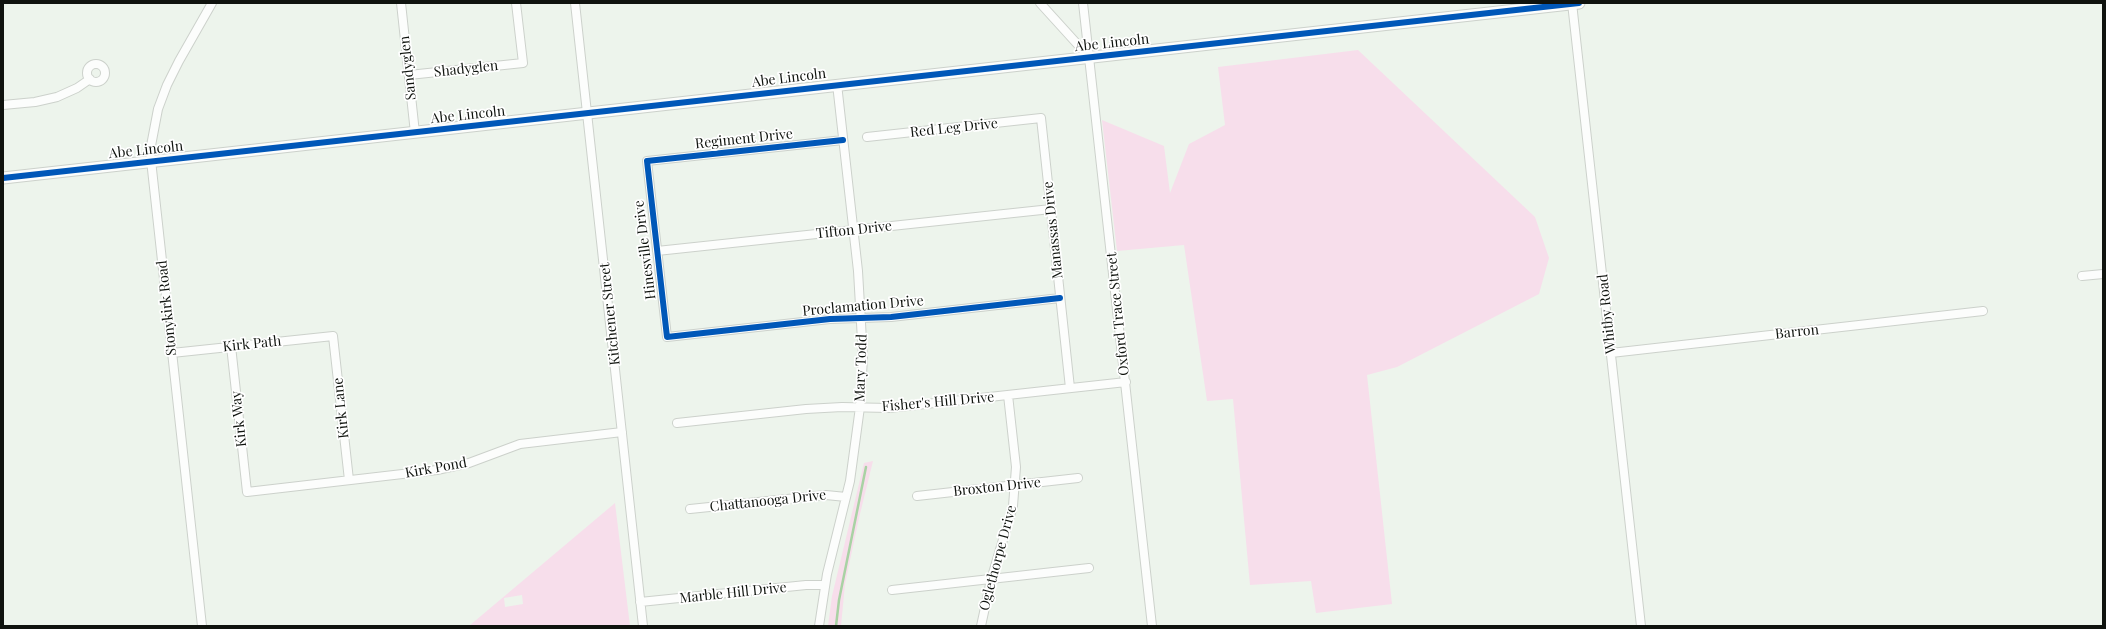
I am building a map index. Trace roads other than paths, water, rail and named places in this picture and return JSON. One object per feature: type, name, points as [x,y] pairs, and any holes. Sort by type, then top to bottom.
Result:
[{"type":"street","name":"Stonykirk Road","points":[[202,626],[151,162],[151,146],[154,126],[167,85],[212,3]]},
{"type":"street","name":"Sandyglen","points":[[401,3],[410,75],[415,133]]},
{"type":"street","name":"Shadyglen","points":[[410,75],[523,63],[516,3]]},
{"type":"street","name":"Kitchener Street","points":[[575,3],[643,626]]},
{"type":"street","points":[[1040,3],[1090,57]]},
{"type":"street","name":"Oxford Trace Street","points":[[1083,3],[1152,626]]},
{"type":"street","name":"Abe Lincoln","points":[[3,178],[1574,3]]},
{"type":"street","name":"Whitby Road","points":[[1574,3],[1640,626]]},
{"type":"street","points":[[3,105],[57,97],[77,88],[90,78]]},
{"type":"street","name":"Mary Todd","points":[[819,626],[825,585],[846,497],[856,444],[863,358],[862,318],[854,230],[837,84]]},
{"type":"street","name":"Red Leg Drive","points":[[867,137],[1041,118]]},
{"type":"street","name":"Manassas Drive","points":[[1041,118],[1070,388]]},
{"type":"street","name":"Regiment Drive","points":[[647,161],[843,140]]},
{"type":"street","name":"Hinesville Drive","points":[[647,161],[667,337]]},
{"type":"street","name":"Tifton Drive","points":[[657,251],[1051,209]]},
{"type":"street","points":[[2082,276],[2103,274]]},
{"type":"street","name":"Proclamation Drive","points":[[667,337],[830,319],[862,318],[1060,298]]},
{"type":"street","name":"Barron","points":[[1611,353],[1983,311]]},
{"type":"street","name":"Kirk Path","points":[[172,353],[333,336]]},
{"type":"street","name":"Kirk Lane","points":[[333,336],[349,480]]},
{"type":"street","name":"Kirk Way","points":[[231,346],[247,492]]},
{"type":"street","name":"Fisher's Hill Drive","points":[[678,423],[806,409],[860,407],[889,408],[1126,382]]},
{"type":"street","name":"Oglethorpe Drive","points":[[981,626],[991,580],[1007,531],[1013,506],[1016,467],[1008,395]]},
{"type":"street","name":"Kirk Pond","points":[[247,492],[457,466],[513,446],[534,441],[622,432]]},
{"type":"street","name":"Broxton Drive","points":[[917,496],[1078,478]]},
{"type":"street","name":"Chattanooga Drive","points":[[690,509],[826,495],[846,497]]},
{"type":"street","points":[[892,590],[1089,568]]},
{"type":"street","name":"Marble Hill Drive","points":[[640,602],[806,585],[825,585]]},
{"type":"waterway","points":[[836,626],[839,600],[866,467]]}]
